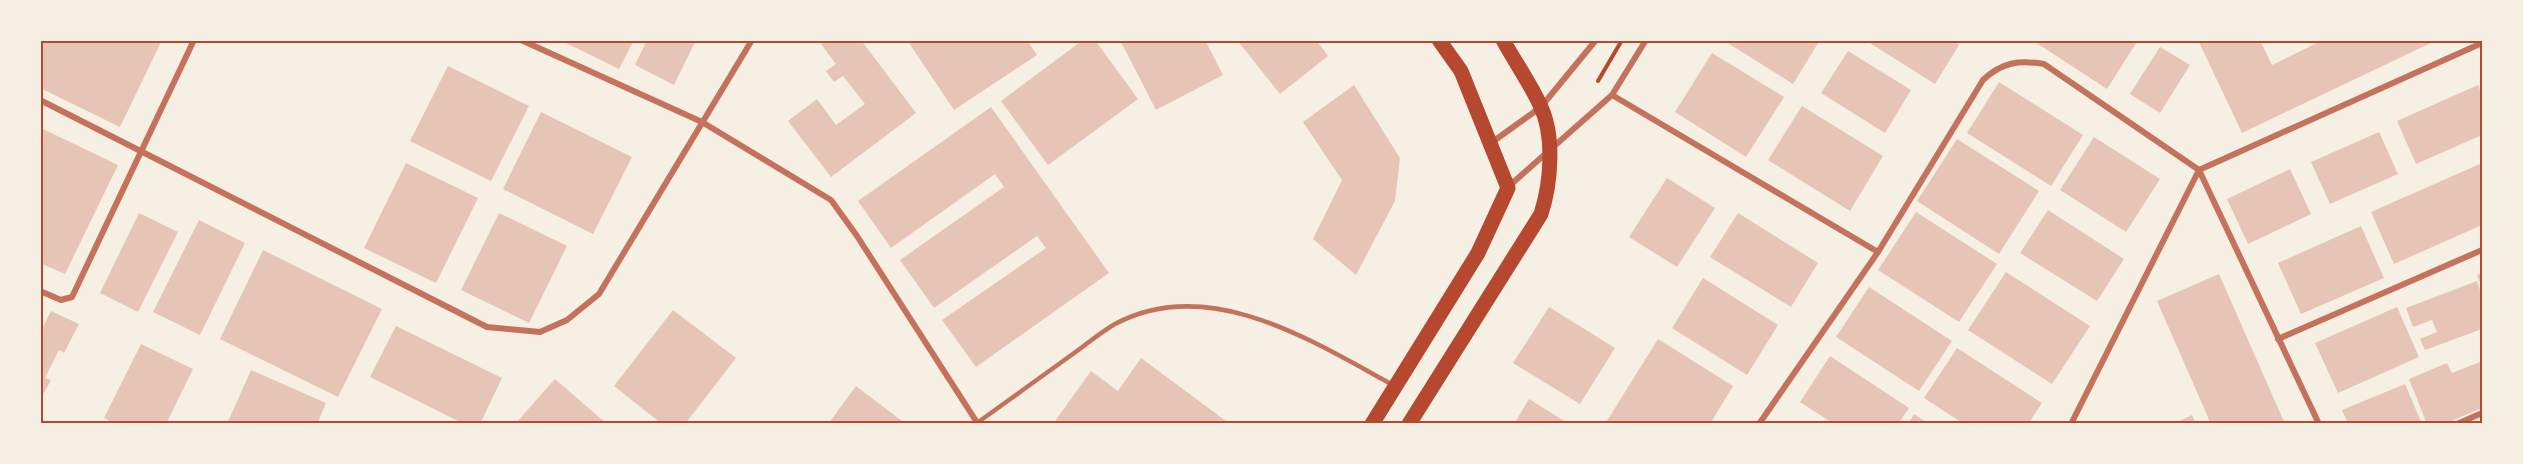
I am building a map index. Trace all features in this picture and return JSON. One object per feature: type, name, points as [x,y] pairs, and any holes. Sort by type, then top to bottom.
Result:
[{"type":"main road","points":[[1372,423],[1478,253],[1508,188],[1461,71],[1439,40]]},
{"type":"main road","points":[[1409,423],[1541,214],[1546,198],[1551,152],[1541,107],[1503,40]]},
{"type":"street","points":[[40,291],[61,300],[72,297],[140,149],[195,40]]},
{"type":"street","points":[[520,40],[702,122],[831,200],[857,236],[978,423]]},
{"type":"street","points":[[40,100],[487,327],[540,332],[567,320],[599,294],[752,40]]},
{"type":"street","points":[[1490,143],[1541,107],[1596,40]]},
{"type":"street","points":[[1508,188],[1551,152],[1612,95],[1646,40]]},
{"type":"street","points":[[2071,423],[2199,170],[2482,43]]},
{"type":"street","points":[[1759,423],[1878,252],[1983,80],[1997,67],[2022,60],[2044,64],[2199,170],[2319,423]]},
{"type":"street","points":[[1612,95],[1878,252]]},
{"type":"street","points":[[2278,339],[2482,250]]},
{"type":"street","points":[[2457,423],[2482,413]]},
{"type":"lane","points":[[978,423],[1115,324],[1146,314],[1190,305],[1250,317],[1289,329],[1395,386]]},
{"type":"building","points":[[40,40],[162,40],[120,127],[40,88]]},
{"type":"building","points":[[560,40],[634,40],[619,69]]},
{"type":"building","points":[[647,40],[696,40],[674,85],[635,65]]},
{"type":"building","points":[[825,40],[861,40],[916,113],[831,177],[788,121],[817,99],[836,125],[865,104],[843,76],[834,82],[826,71],[836,64],[821,44]]},
{"type":"building","points":[[907,40],[1027,40],[1037,55],[954,110]]},
{"type":"building","points":[[1083,40],[1095,40],[1138,99],[1048,165],[1001,101]]},
{"type":"building","points":[[1120,40],[1205,40],[1223,75],[1156,110]]},
{"type":"building","points":[[1237,40],[1316,40],[1328,56],[1280,94]]},
{"type":"building","points":[[1723,40],[1820,40],[1793,84]]},
{"type":"building","points":[[1865,40],[1953,40],[1959,45],[1935,84]]},
{"type":"building","points":[[2032,40],[2138,40],[2107,89]]},
{"type":"building","points":[[2198,40],[2260,40],[2272,65],[2323,40],[2437,40],[2242,133]]},
{"type":"building","points":[[2160,47],[2190,65],[2160,113],[2130,94]]},
{"type":"building","points":[[1848,51],[1911,90],[1885,133],[1821,93]]},
{"type":"building","points":[[1712,53],[1784,97],[1746,157],[1675,112]]},
{"type":"building","points":[[448,66],[529,106],[491,181],[410,141]]},
{"type":"building","points":[[1999,82],[2083,135],[2051,186],[1967,133]]},
{"type":"building","points":[[1354,85],[1400,158],[1395,201],[1356,275],[1313,239],[1342,180],[1303,122]]},
{"type":"building","points":[[2478,85],[2482,95],[2482,135],[2416,164],[2397,121]]},
{"type":"building","points":[[1802,106],[1883,156],[1850,211],[1768,160]]},
{"type":"building","points":[[991,107],[1109,273],[976,367],[942,320],[1046,248],[1037,236],[934,308],[900,260],[1004,187],[995,174],[891,248],[858,201]]},
{"type":"building","points":[[541,112],[632,157],[593,234],[503,189]]},
{"type":"building","points":[[41,128],[118,165],[65,274],[40,263]]},
{"type":"building","points":[[2379,132],[2398,174],[2330,204],[2311,162]]},
{"type":"building","points":[[2094,137],[2160,179],[2126,232],[2060,190]]},
{"type":"building","points":[[1957,139],[2039,191],[1999,254],[1917,201]]},
{"type":"building","points":[[406,163],[478,198],[436,283],[364,248]]},
{"type":"building","points":[[2482,163],[2482,225],[2394,264],[2371,212]]},
{"type":"building","points":[[2290,169],[2311,214],[2248,244],[2227,199]]},
{"type":"building","points":[[1667,178],[1715,208],[1677,267],[1629,237]]},
{"type":"building","points":[[2048,210],[2124,259],[2097,301],[2020,253]]},
{"type":"building","points":[[1916,212],[1997,264],[1959,322],[1878,270]]},
{"type":"building","points":[[139,213],[178,232],[138,312],[100,293]]},
{"type":"building","points":[[499,213],[567,246],[529,323],[461,290]]},
{"type":"building","points":[[1738,213],[1818,263],[1791,307],[1710,257]]},
{"type":"building","points":[[199,220],[245,243],[200,335],[153,312]]},
{"type":"building","points":[[2361,226],[2384,278],[2301,314],[2278,263]]},
{"type":"building","points":[[263,250],[382,309],[338,397],[220,339]]},
{"type":"building","points":[[2006,272],[2090,326],[2052,384],[1968,330]]},
{"type":"building","points":[[2482,273],[2482,288],[2477,275]]},
{"type":"building","points":[[2219,274],[2285,424],[2211,424],[2157,301]]},
{"type":"building","points":[[1703,278],[1778,325],[1747,375],[1672,328]]},
{"type":"building","points":[[2477,281],[2482,296],[2482,329],[2425,350],[2420,339],[2437,332],[2432,320],[2413,327],[2406,308]]},
{"type":"building","points":[[1869,287],[1952,341],[1919,391],[1836,337]]},
{"type":"building","points":[[1549,307],[1615,348],[1580,404],[1513,363]]},
{"type":"building","points":[[2397,307],[2419,357],[2338,393],[2315,343]]},
{"type":"building","points":[[673,310],[736,358],[685,424],[662,424],[614,386]]},
{"type":"building","points":[[51,311],[79,324],[64,353],[59,350],[45,378],[51,380],[40,400],[40,333]]},
{"type":"building","points":[[396,326],[502,378],[480,424],[464,424],[370,377]]},
{"type":"building","points":[[1658,339],[1733,386],[1710,424],[1605,424]]},
{"type":"building","points":[[141,344],[193,369],[166,424],[115,424],[104,418]]},
{"type":"building","points":[[1957,348],[2042,403],[2028,424],[1964,424],[1924,398]]},
{"type":"building","points":[[1830,356],[1909,408],[1898,424],[1834,424],[1800,402]]},
{"type":"building","points":[[1141,358],[1230,424],[1053,424],[1091,371],[1118,391]]},
{"type":"building","points":[[2482,361],[2482,408],[2444,424],[2427,424],[2409,379],[2447,363],[2452,373]]},
{"type":"building","points":[[251,370],[326,403],[317,424],[227,424]]},
{"type":"building","points":[[555,379],[607,424],[515,424]]},
{"type":"building","points":[[2405,384],[2422,424],[2348,424],[2342,410]]},
{"type":"building","points":[[856,386],[906,424],[828,424]]},
{"type":"building","points":[[1529,399],[1569,424],[1514,424]]},
{"type":"building","points":[[1914,414],[1929,424],[1908,424]]},
{"type":"building","points":[[2192,415],[2196,424],[2173,424]]}]
